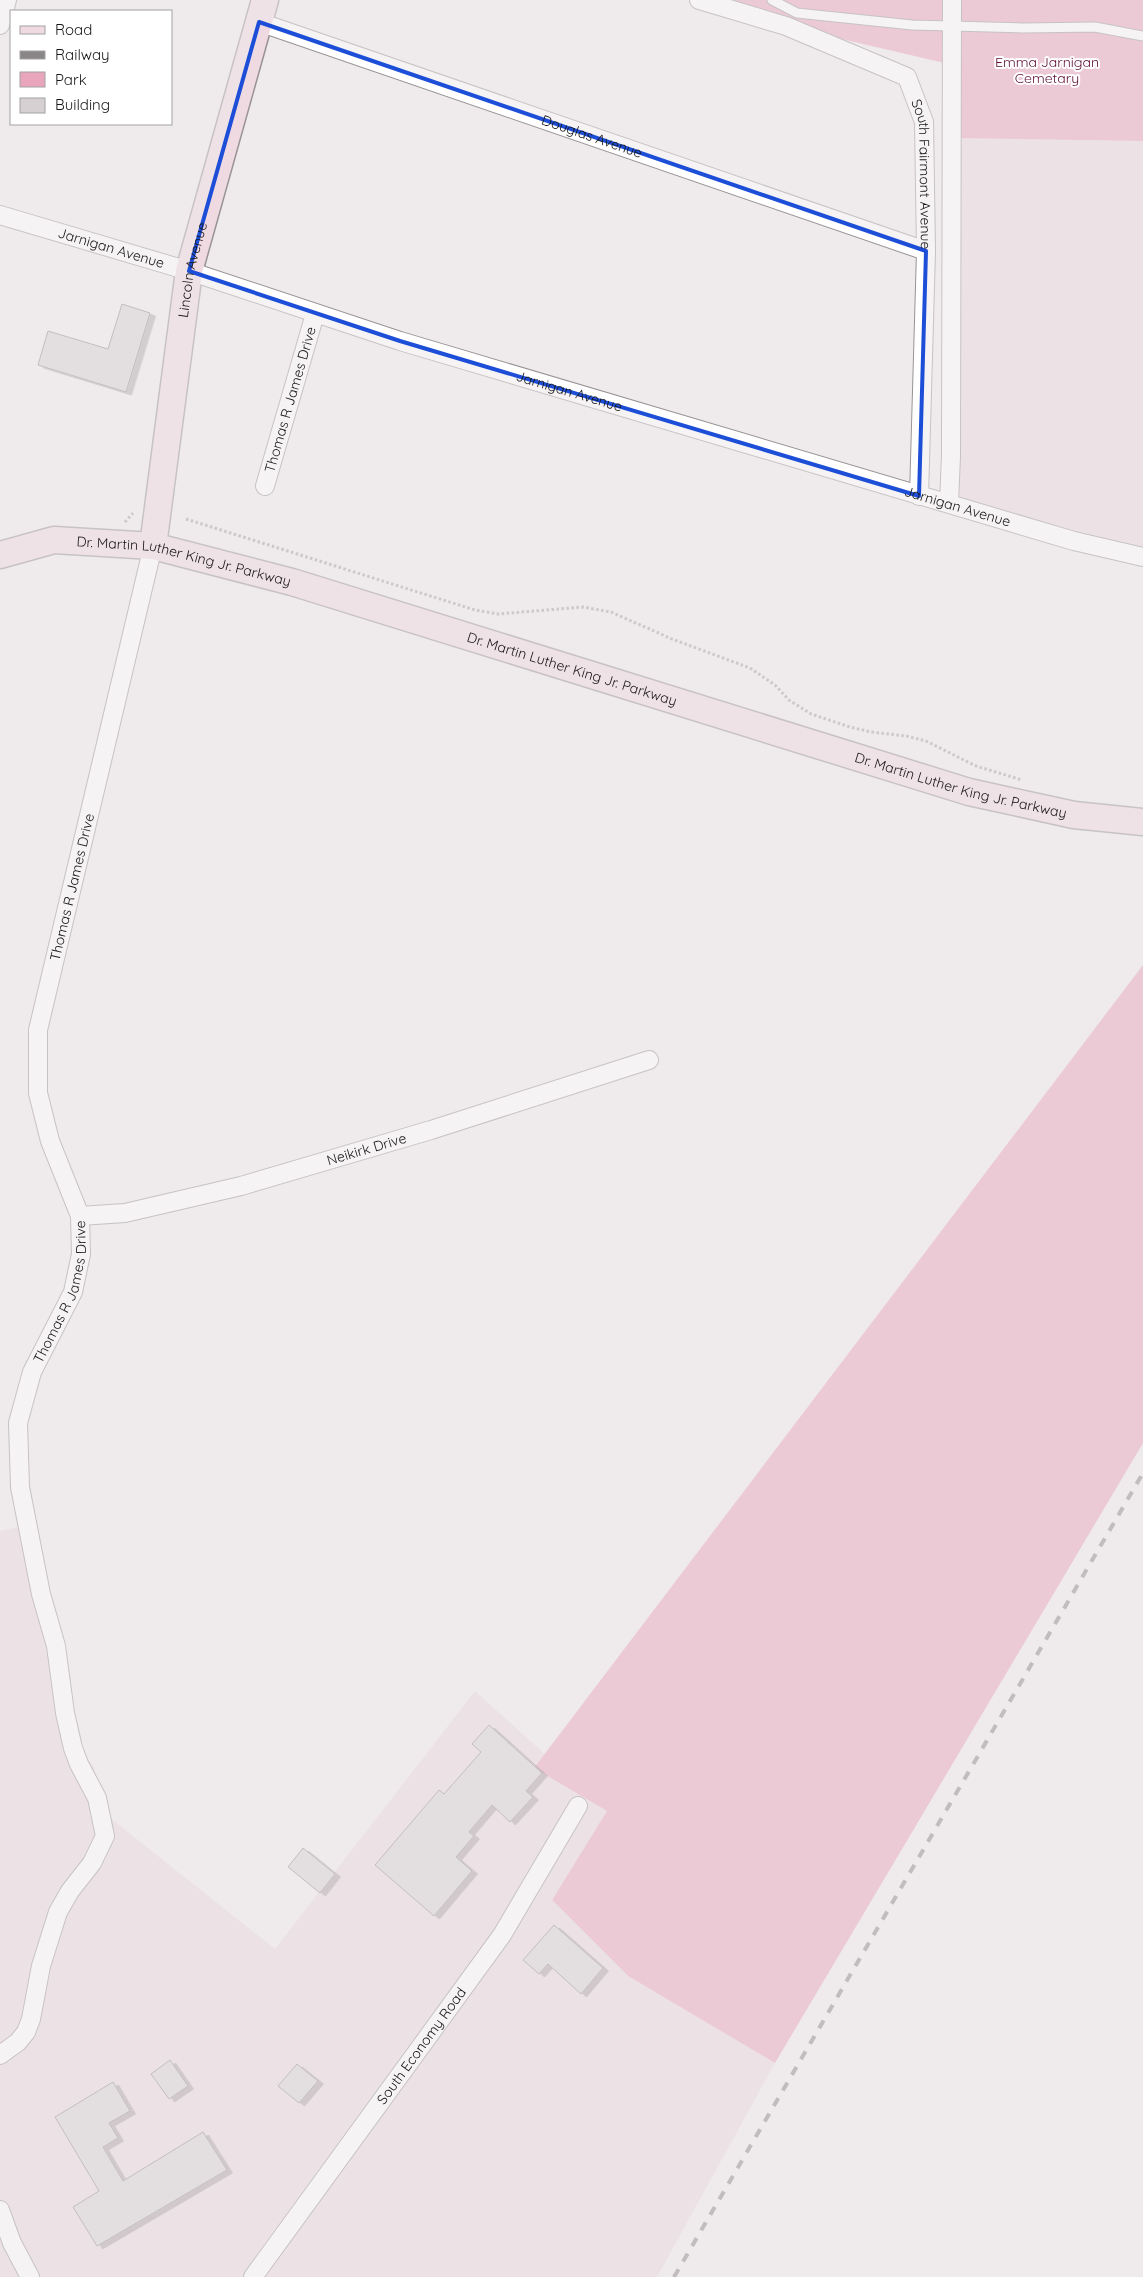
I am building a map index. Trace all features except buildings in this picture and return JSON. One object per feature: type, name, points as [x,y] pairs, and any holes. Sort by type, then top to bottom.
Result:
[{"type":"main road","name":"Lincoln Avenue","points":[[153,546],[189,271],[262,11]]},
{"type":"main road","name":"Dr. Martin Luther King Jr. Parkway","points":[[0,554],[54,540],[153,546],[292,582],[969,792],[1074,815],[1143,822]]},
{"type":"street","points":[[0,25],[7,0]]},
{"type":"street","name":"South Fairmont Avenue","points":[[699,0],[786,26],[907,77],[924,122],[926,252],[919,496]]},
{"type":"street","points":[[949,503],[951,446],[952,0]]},
{"type":"street","name":"Douglas Avenue","points":[[262,11],[926,252]]},
{"type":"street","name":"Jarnigan Avenue","points":[[0,216],[189,271],[315,314],[919,496],[949,503],[1074,542],[1143,557]]},
{"type":"street","name":"Thomas R James Drive","points":[[265,486],[315,314]]},
{"type":"street","name":"Thomas R James Drive","points":[[0,2055],[18,2042],[26,2032],[31,2020],[41,1966],[58,1912],[70,1891],[92,1863],[105,1836],[97,1798],[79,1764],[73,1748],[65,1713],[56,1646],[41,1594],[20,1487],[18,1423],[32,1372],[73,1292],[81,1254],[80,1216],[50,1141],[38,1093],[38,1030],[153,546]]},
{"type":"street","name":"Neikirk Drive","points":[[80,1216],[125,1213],[241,1186],[431,1130],[649,1060]]},
{"type":"street","name":"South Economy Road","points":[[254,2277],[502,1935],[578,1806]]},
{"type":"street","points":[[0,2210],[12,2243],[30,2277]]},
{"type":"lane","points":[[772,0],[797,13],[912,25],[1023,28],[1095,27],[1143,36]]},
{"type":"path","points":[[186,519],[475,610],[498,614],[583,607],[611,612],[672,639],[750,668],[761,674],[801,709],[820,717],[871,732],[906,736],[926,741],[976,766],[1026,781]]},
{"type":"highlighted area","points":[[259,22],[926,251],[919,496],[400,341],[189,271]]},
{"type":"shaded area","points":[[953,138],[1143,141],[1143,550],[949,503]]},
{"type":"shaded area","points":[[20,1527],[70,1741],[94,1767],[104,1813],[275,1949],[475,1691],[608,1811],[552,1900],[628,1976],[775,2063],[657,2277],[0,2277],[0,1531]]},
{"type":"green space","name":"Emma Jarnigan Cemetary","points":[[699,0],[1143,0],[1143,141],[953,138],[953,65],[786,26]]},
{"type":"green space","points":[[1143,965],[1143,1443],[775,2063],[628,1976],[552,1900],[607,1811],[534,1768]]},
{"type":"railway","points":[[674,2277],[1143,1473]]}]
